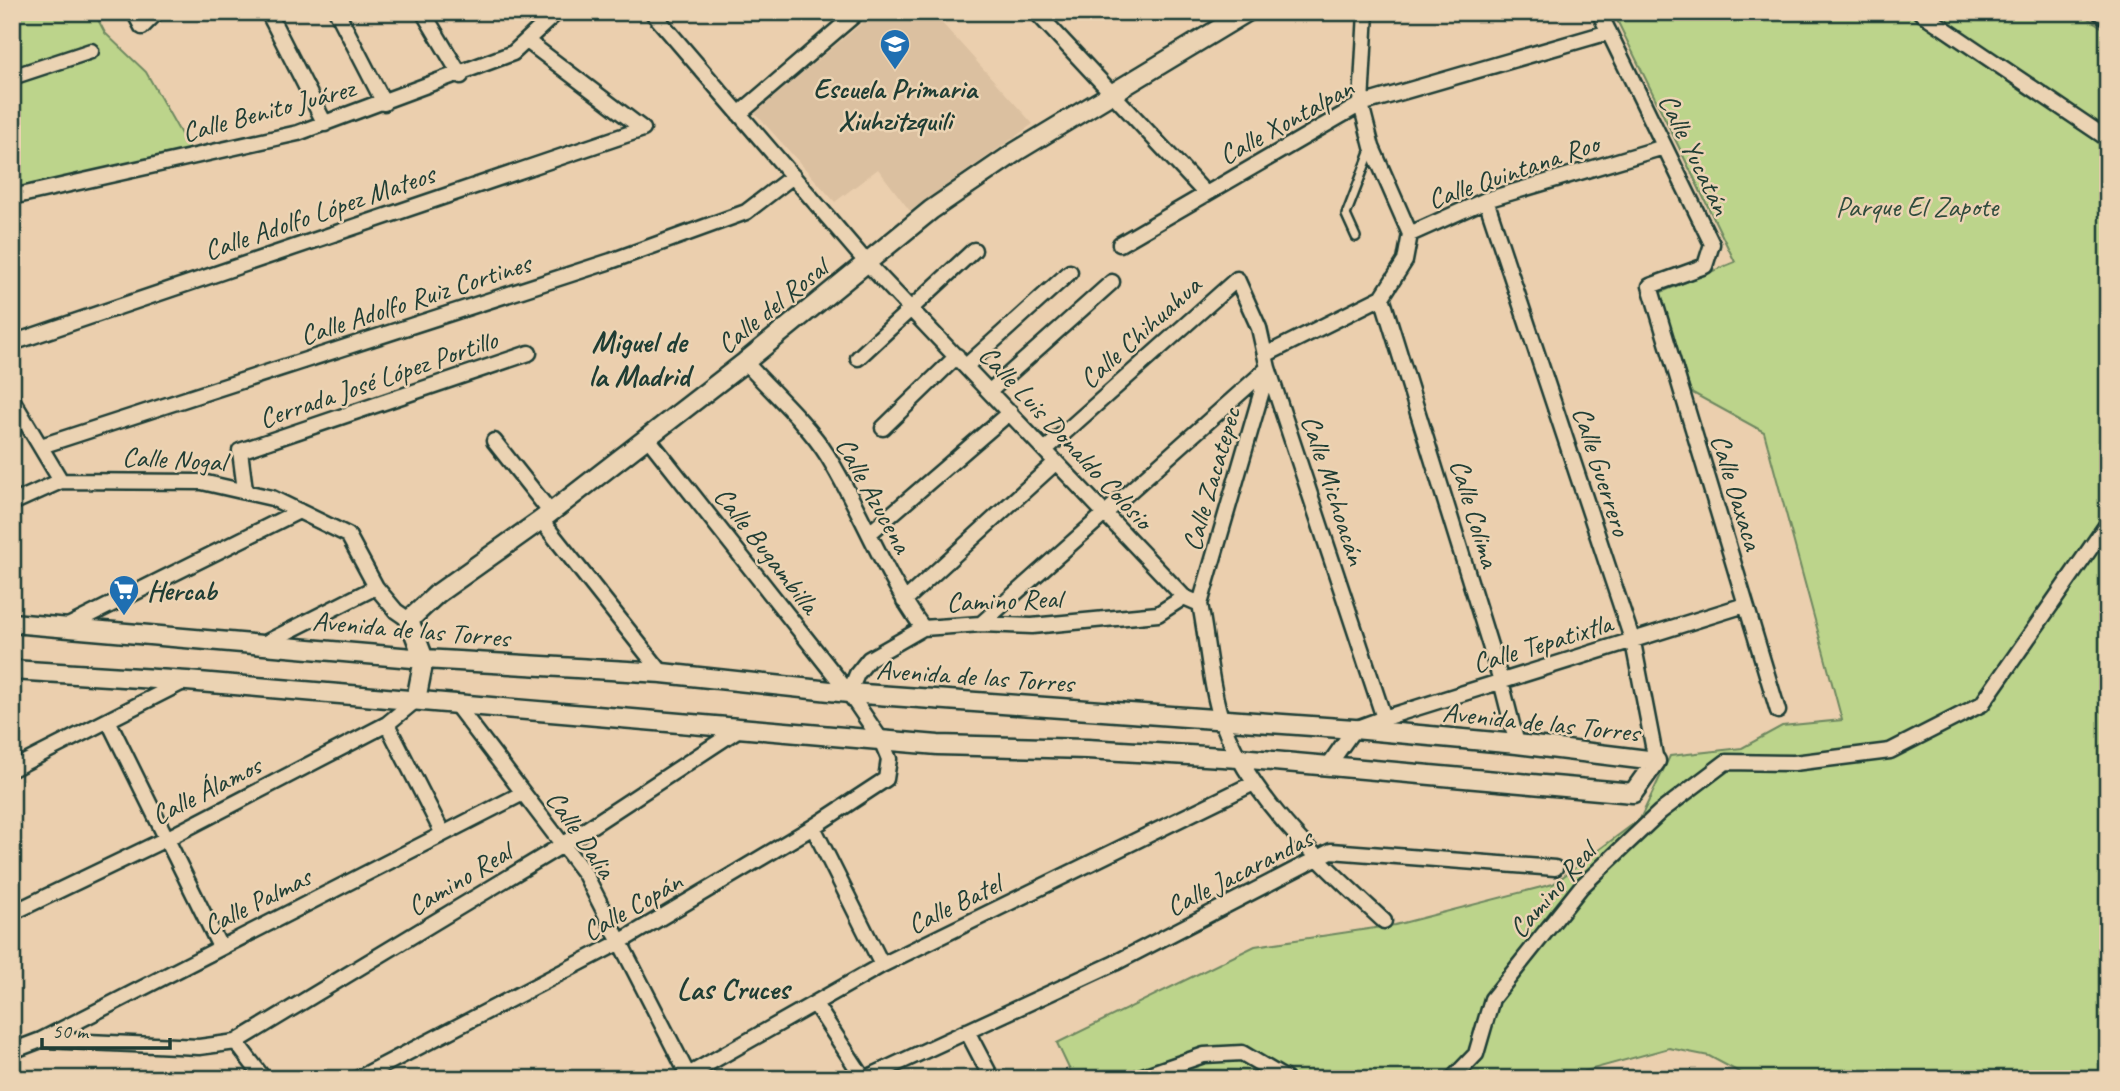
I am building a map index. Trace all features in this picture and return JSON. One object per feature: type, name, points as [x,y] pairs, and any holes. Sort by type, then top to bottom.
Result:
[{"type":"street","points":[[134,12],[142,27],[157,12]]},
{"type":"street","points":[[268,12],[325,124]]},
{"type":"street","points":[[337,12],[384,103]]},
{"type":"street","points":[[423,12],[461,76]]},
{"type":"street","name":"Calle Benito Juárez","points":[[12,197],[298,133],[325,124],[461,76],[513,53],[557,12]]},
{"type":"street","name":"Calle Luis Donaldo Colosio","points":[[652,12],[867,263],[1184,597],[1200,604]]},
{"type":"street","points":[[739,114],[858,12]]},
{"type":"street","points":[[1036,12],[1206,194]]},
{"type":"street","name":"Calle del Rosal","points":[[409,620],[437,594],[546,516],[745,362],[931,209],[1017,150],[1247,12]]},
{"type":"street","points":[[1366,12],[1362,104],[1373,147],[1410,234]]},
{"type":"street","name":"Calle Yucatán","points":[[1599,12],[1712,244],[1705,266],[1650,286]]},
{"type":"street","points":[[1920,12],[2108,139]]},
{"type":"street","points":[[2102,12],[2108,16]]},
{"type":"street","name":"Calle Xontalpan","points":[[1120,244],[1362,104],[1609,33]]},
{"type":"street","name":"Calle Adolfo López Mateos","points":[[12,343],[643,129],[527,41]]},
{"type":"street","points":[[12,77],[92,51]]},
{"type":"street","name":"Calle Quintana Roo","points":[[1382,297],[1405,261],[1410,234],[1486,201],[1664,147]]},
{"type":"street","name":"Calle Adolfo Ruiz Cortines","points":[[41,446],[660,243],[746,212],[793,176]]},
{"type":"street","name":"Calle Guerrero","points":[[1486,201],[1633,642],[1656,761]]},
{"type":"street","points":[[858,358],[909,307],[974,250]]},
{"type":"street","points":[[883,428],[1070,272]]},
{"type":"street","name":"Calle Michoacán","points":[[1237,279],[1259,328],[1266,362],[1384,718]]},
{"type":"street","name":"Calle Chihuahua","points":[[1045,450],[1237,279]]},
{"type":"street","points":[[990,391],[1112,282]]},
{"type":"street","name":"Calle Oaxaca","points":[[1650,286],[1778,711]]},
{"type":"street","points":[[981,624],[1105,516],[1266,362],[1382,297]]},
{"type":"street","name":"Calle Colima","points":[[1382,297],[1501,681],[1517,744]]},
{"type":"street","name":"Cerrada José López Portillo","points":[[245,490],[240,451],[529,354]]},
{"type":"street","name":"Calle Azucena","points":[[745,362],[825,452],[871,532],[904,601],[923,628]]},
{"type":"street","name":"Calle Zacatepec","points":[[1200,604],[1266,362]]},
{"type":"street","points":[[12,399],[61,481]]},
{"type":"street","points":[[871,532],[1010,412]]},
{"type":"street","name":"Calle Bugambilla","points":[[647,437],[849,692],[881,740]]},
{"type":"street","points":[[494,441],[662,673]]},
{"type":"street","points":[[904,601],[1056,461]]},
{"type":"street","name":"Calle Nogal","points":[[12,502],[61,481],[202,482],[272,498],[348,535],[376,587],[396,611],[409,620],[425,659]]},
{"type":"street","points":[[64,628],[299,511]]},
{"type":"street","name":"Camino Real","points":[[1452,1079],[1476,1054],[1492,999],[1581,887],[1660,812],[1726,762],[1794,763],[1890,751],[1982,704],[2108,523]]},
{"type":"street","points":[[265,643],[376,587]]},
{"type":"street","name":"Camino Real","points":[[849,692],[857,674],[869,659],[923,628],[981,624],[1032,626],[1158,614],[1184,597]]},
{"type":"street","points":[[1200,604],[1222,722],[1239,758],[1254,783],[1316,858],[1384,921]]},
{"type":"street","name":"Calle Tepatixtla","points":[[1354,729],[1745,605]]},
{"type":"street","name":"Avenida de las Torres","points":[[12,623],[425,659],[662,673],[849,692],[1222,722],[1354,729],[1517,744],[1656,761],[1633,793],[1239,758],[881,740],[454,702],[12,670]]},
{"type":"street","points":[[416,701],[425,659]]},
{"type":"street","points":[[12,769],[187,681]]},
{"type":"street","name":"Calle Álamos","points":[[12,913],[168,838],[387,724],[416,701]]},
{"type":"street","name":"Calle Dalia","points":[[454,702],[585,874],[687,1078]]},
{"type":"street","points":[[109,722],[220,947]]},
{"type":"street","points":[[387,724],[443,834]]},
{"type":"street","name":"Camino Real","points":[[236,1042],[564,845],[742,727]]},
{"type":"street","points":[[1328,766],[1354,729]]},
{"type":"street","name":"Calle Copán","points":[[357,1079],[618,943],[813,827],[886,779],[889,759],[881,740]]},
{"type":"street","name":"Calle Batel","points":[[687,1078],[882,965],[1254,783]]},
{"type":"street","name":"Calle Palmas","points":[[12,1051],[41,1040],[523,793]]},
{"type":"street","points":[[813,827],[882,965]]},
{"type":"street","name":"Calle Jacarandas","points":[[864,1079],[1115,963],[1331,851],[1555,867]]},
{"type":"street","points":[[815,1004],[864,1079]]},
{"type":"street","points":[[967,1031],[992,1079]]},
{"type":"street","points":[[41,1040],[199,1048],[236,1042],[264,1079]]},
{"type":"street","points":[[1134,1079],[1204,1055],[1242,1053],[1286,1079]]},
{"type":"lane","points":[[1356,237],[1346,215],[1373,147]]},
{"type":"shaded area","name":"Escuela Primaria Xiuhzitzquili","points":[[875,12],[932,12],[1033,124],[910,211],[878,169],[835,202],[755,113]]},
{"type":"green space","points":[[12,12],[94,12],[105,33],[146,72],[190,150],[12,193]]},
{"type":"green space","name":"Parque El Zapote","points":[[1613,12],[2078,12],[2108,31],[2108,1079],[1752,1079],[1709,1056],[1669,1048],[1585,1071],[1579,1079],[1074,1079],[1057,1043],[1255,946],[1395,925],[1553,884],[1640,819],[1670,756],[1742,748],[1782,726],[1842,720],[1764,432],[1691,392],[1659,293],[1735,262]]},
{"type":"place","name":"Escuela Primaria Xiuhzitzquili","points":[[895,71]]},
{"type":"place","name":"Hercab","points":[[124,617]]},
{"type":"district","name":"Miguel de la Madrid","points":[[639,359]]},
{"type":"district","name":"Las Cruces","points":[[733,989]]}]
